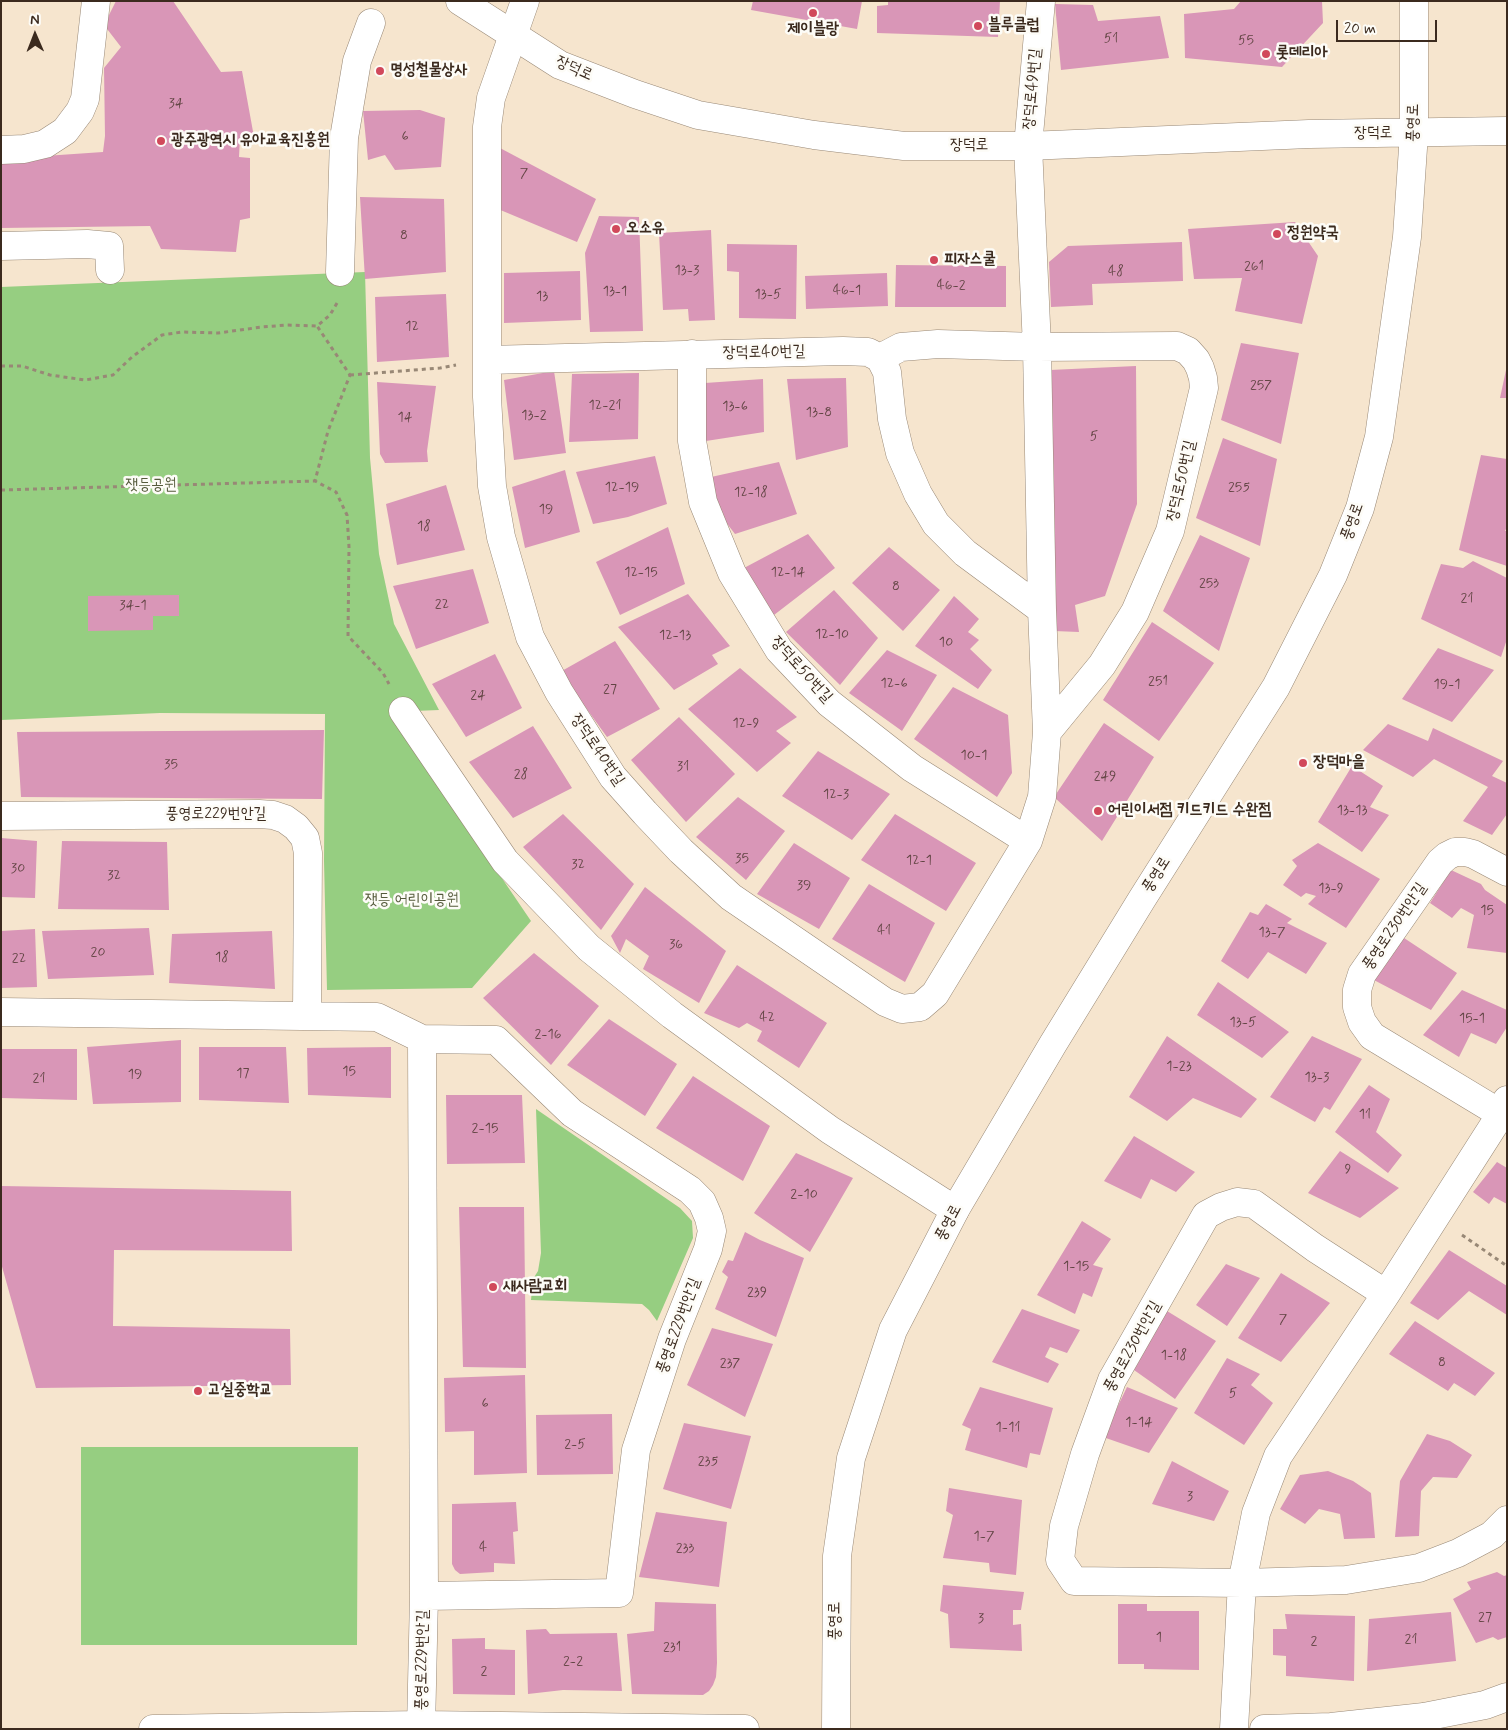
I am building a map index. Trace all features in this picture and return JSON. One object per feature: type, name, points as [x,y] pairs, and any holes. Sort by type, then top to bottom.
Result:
[{"type":"street","points":[[1,150],[24,149],[45,144],[65,131],[80,111],[85,99],[96,1]]},
{"type":"street","name":"장덕로","points":[[460,1],[560,65],[635,94],[698,114],[814,135],[904,146],[1028,146],[1309,134],[1414,134],[1507,131]]},
{"type":"street","name":"장덕로40번길","points":[[525,1],[491,98],[487,127],[487,360],[492,486],[501,537],[530,637],[559,692],[613,777],[681,851],[732,897],[885,1002],[902,1009],[912,1009],[920,1006],[934,994],[1028,841]]},
{"type":"street","name":"장덕로49번길","points":[[1028,146],[1040,1]]},
{"type":"street","name":"풍영로","points":[[836,1729],[836,1556],[851,1458],[893,1330],[955,1210],[1053,1044],[1276,686],[1333,575],[1360,508],[1379,437],[1407,237],[1414,134],[1414,1]]},
{"type":"street","points":[[340,272],[344,138],[357,61],[371,23]]},
{"type":"street","points":[[1028,146],[1037,347],[1042,610],[1047,732],[1042,797],[1028,841]]},
{"type":"street","points":[[1,246],[86,244],[109,246],[110,270]]},
{"type":"street","points":[[1037,347],[938,344],[901,347],[880,358],[887,372],[892,419],[900,453],[918,494],[936,524],[965,553],[1042,610]]},
{"type":"street","name":"장덕로50번길","points":[[1037,347],[1177,346],[1188,351],[1196,360],[1204,378],[1204,388],[1170,531],[1135,612],[1102,665],[1047,732]]},
{"type":"street","name":"장덕로40번길","points":[[487,360],[843,351],[868,352],[880,358]]},
{"type":"street","name":"장덕로50번길","points":[[692,354],[692,441],[703,502],[732,573],[779,650],[830,703],[912,768],[1028,841]]},
{"type":"street","points":[[403,711],[505,861],[589,948],[672,1015],[830,1130],[955,1210]]},
{"type":"street","name":"풍영로229번안길","points":[[1,816],[259,814],[272,815],[284,819],[296,827],[305,838],[308,853],[307,1015]]},
{"type":"street","name":"풍영로230번안길","points":[[1234,1729],[1242,1583],[1256,1512],[1278,1456],[1386,1294],[1504,1107],[1372,1036],[1362,1022],[1357,1007],[1357,990],[1362,974],[1440,862],[1447,856],[1456,852],[1474,854],[1507,872]]},
{"type":"street","name":"풍영로229번안길","points":[[1,1012],[377,1016],[422,1039],[496,1040],[572,1113],[690,1190],[702,1202],[712,1231],[708,1249],[672,1339],[636,1450],[619,1593],[424,1596]]},
{"type":"street","name":"풍영로229번안길","points":[[421,1727],[424,1596],[422,1039]]},
{"type":"street","name":"풍영로230번안길","points":[[1386,1294],[1315,1248],[1254,1204],[1237,1202],[1221,1207],[1206,1215],[1112,1380],[1085,1454],[1064,1526],[1060,1560],[1074,1581],[1242,1583],[1346,1580],[1419,1568],[1458,1553],[1492,1535],[1507,1520]]},
{"type":"street","points":[[1264,1729],[1331,1727],[1424,1717],[1485,1705],[1507,1697]]},
{"type":"street","points":[[153,1729],[421,1727],[745,1729]]},
{"type":"path","points":[[1,366],[22,366],[69,379],[85,380],[113,374],[162,335],[182,332],[218,333],[262,327],[317,326],[330,315],[339,300],[340,272]]},
{"type":"path","points":[[317,326],[350,376]]},
{"type":"path","points":[[350,376],[440,368],[487,360]]},
{"type":"path","points":[[315,481],[328,431],[350,376]]},
{"type":"path","points":[[1,490],[315,481],[336,492],[348,515],[348,636],[383,673],[403,711]]},
{"type":"path","points":[[1435,1217],[1507,1266]]},
{"type":"green space","points":[[365,272],[370,458],[379,554],[394,624],[439,710],[389,712],[531,921],[472,988],[327,990],[324,861],[325,714],[160,713],[1,720],[1,287]]},
{"type":"green space","points":[[536,1109],[680,1208],[692,1221],[693,1238],[657,1321],[642,1304],[531,1300],[533,1279],[538,1271],[541,1253]]},
{"type":"green space","points":[[81,1447],[358,1447],[357,1645],[81,1645]]},
{"type":"building","points":[[116,1],[173,1],[221,72],[242,71],[254,137],[240,138],[239,157],[250,158],[250,218],[240,220],[236,252],[161,249],[150,226],[1,228],[1,159],[103,152],[105,136],[104,68],[121,47],[104,25]]},
{"type":"building","points":[[753,1],[862,1],[857,29],[751,10]]},
{"type":"building","points":[[888,1],[1000,1],[998,37],[877,33],[877,6],[888,5]]},
{"type":"building","points":[[1241,1],[1322,1],[1323,23],[1282,67],[1185,58],[1184,14],[1234,9]]},
{"type":"building","points":[[1055,4],[1093,5],[1098,21],[1160,16],[1169,58],[1061,70]]},
{"type":"building","points":[[420,110],[445,118],[441,167],[395,170],[385,155],[368,160],[363,111]]},
{"type":"building","points":[[500,148],[596,199],[577,242],[498,209]]},
{"type":"building","points":[[360,197],[444,199],[446,272],[365,279]]},
{"type":"building","points":[[599,216],[639,217],[643,331],[590,332],[585,253]]},
{"type":"building","points":[[1295,222],[1318,256],[1302,324],[1235,311],[1242,278],[1194,279],[1188,229]]},
{"type":"building","points":[[711,230],[715,320],[689,321],[688,309],[663,310],[659,233]]},
{"type":"building","points":[[1182,242],[1183,281],[1092,284],[1093,305],[1051,307],[1049,262],[1068,246]]},
{"type":"building","points":[[727,244],[797,245],[796,319],[739,318],[739,272],[727,271]]},
{"type":"building","points":[[896,265],[1006,266],[1006,307],[895,307]]},
{"type":"building","points":[[580,271],[581,320],[504,323],[504,273]]},
{"type":"building","points":[[887,273],[888,306],[806,309],[805,276]]},
{"type":"building","points":[[446,294],[449,357],[377,362],[375,297]]},
{"type":"building","points":[[1241,343],[1299,353],[1281,444],[1221,420]]},
{"type":"building","points":[[1136,366],[1137,504],[1105,596],[1075,605],[1079,632],[1054,631],[1050,370]]},
{"type":"building","points":[[1506,370],[1507,398],[1500,398]]},
{"type":"building","points":[[554,371],[566,453],[514,460],[504,380]]},
{"type":"building","points":[[639,373],[638,439],[569,442],[572,374]]},
{"type":"building","points":[[846,378],[848,447],[796,460],[787,379]]},
{"type":"building","points":[[763,379],[764,432],[706,441],[705,383]]},
{"type":"building","points":[[377,382],[436,386],[427,451],[428,462],[385,463],[380,454]]},
{"type":"building","points":[[1223,438],[1277,459],[1260,546],[1196,518]]},
{"type":"building","points":[[1481,455],[1507,459],[1507,527],[1505,531],[1507,531],[1507,566],[1459,550]]},
{"type":"building","points":[[655,456],[667,504],[628,517],[593,524],[576,472]]},
{"type":"building","points":[[779,462],[797,514],[735,534],[715,508],[711,477]]},
{"type":"building","points":[[565,470],[580,532],[525,548],[512,487]]},
{"type":"building","points":[[446,485],[465,550],[397,565],[386,504]]},
{"type":"building","points":[[668,527],[685,584],[620,615],[596,562]]},
{"type":"building","points":[[808,534],[835,568],[774,615],[744,568]]},
{"type":"building","points":[[1200,535],[1250,558],[1219,651],[1163,611]]},
{"type":"building","points":[[889,547],[940,590],[903,631],[852,583]]},
{"type":"building","points":[[1473,561],[1507,578],[1507,639],[1501,657],[1421,619],[1441,564],[1463,568]]},
{"type":"building","points":[[473,569],[489,623],[416,649],[393,586]]},
{"type":"building","points":[[834,590],[878,638],[840,685],[786,632]]},
{"type":"building","points":[[688,594],[730,646],[712,655],[718,664],[674,690],[618,627]]},
{"type":"building","points":[[179,595],[179,616],[153,616],[153,630],[88,631],[88,596]]},
{"type":"building","points":[[954,596],[979,619],[968,632],[979,640],[970,649],[992,670],[978,689],[915,646]]},
{"type":"building","points":[[1152,622],[1214,663],[1159,741],[1103,700]]},
{"type":"building","points":[[615,641],[660,709],[607,737],[560,672]]},
{"type":"building","points":[[1438,648],[1494,670],[1452,722],[1402,699]]},
{"type":"building","points":[[887,650],[937,675],[902,731],[849,693]]},
{"type":"building","points":[[495,654],[522,708],[466,737],[432,684]]},
{"type":"building","points":[[740,668],[797,717],[776,731],[791,743],[757,772],[688,709]]},
{"type":"building","points":[[953,687],[1008,715],[1012,773],[997,797],[914,739]]},
{"type":"building","points":[[679,717],[735,774],[686,822],[631,760]]},
{"type":"building","points":[[1104,723],[1154,757],[1102,841],[1054,797]]},
{"type":"building","points":[[1388,724],[1428,741],[1433,728],[1503,761],[1492,776],[1507,783],[1507,814],[1492,835],[1463,821],[1488,787],[1434,759],[1413,777],[1363,750]]},
{"type":"building","points":[[533,726],[572,788],[513,818],[469,762]]},
{"type":"building","points":[[324,730],[322,799],[21,797],[17,732]]},
{"type":"building","points":[[818,751],[890,794],[852,840],[782,796]]},
{"type":"building","points":[[1352,766],[1383,786],[1370,807],[1389,815],[1362,852],[1318,822]]},
{"type":"building","points":[[738,797],[785,831],[746,880],[696,837]]},
{"type":"building","points":[[563,814],[634,884],[601,930],[523,847]]},
{"type":"building","points":[[895,814],[976,863],[946,911],[861,860]]},
{"type":"building","points":[[1,838],[37,841],[35,898],[1,897]]},
{"type":"building","points":[[62,841],[167,842],[169,910],[58,909]]},
{"type":"building","points":[[794,843],[850,878],[819,929],[757,894]]},
{"type":"building","points":[[1318,843],[1380,879],[1346,928],[1308,904],[1316,896],[1306,893],[1301,897],[1283,885],[1297,866],[1292,860]]},
{"type":"building","points":[[1451,870],[1481,884],[1485,890],[1507,905],[1507,953],[1467,948],[1474,915],[1461,908],[1452,918],[1430,903]]},
{"type":"building","points":[[869,884],[935,923],[905,982],[832,939]]},
{"type":"building","points":[[645,887],[726,951],[699,1003],[643,969],[649,956],[626,939],[620,953],[611,936]]},
{"type":"building","points":[[1266,904],[1292,919],[1287,923],[1327,943],[1306,974],[1268,952],[1248,979],[1221,961],[1250,912],[1258,915]]},
{"type":"building","points":[[149,928],[154,975],[48,979],[42,931]]},
{"type":"building","points":[[35,929],[37,987],[1,988],[1,931]]},
{"type":"building","points":[[272,931],[275,989],[169,983],[172,934]]},
{"type":"building","points":[[1401,936],[1457,973],[1431,1010],[1372,979]]},
{"type":"building","points":[[534,953],[599,1006],[551,1065],[483,998]]},
{"type":"building","points":[[737,965],[827,1023],[799,1068],[757,1041],[762,1031],[747,1023],[739,1028],[704,1013]]},
{"type":"building","points":[[1218,982],[1289,1032],[1262,1058],[1197,1015]]},
{"type":"building","points":[[1462,990],[1507,1010],[1507,1027],[1496,1044],[1471,1033],[1459,1057],[1423,1035]]},
{"type":"building","points":[[609,1019],[677,1064],[645,1116],[567,1065]]},
{"type":"building","points":[[1167,1036],[1257,1099],[1241,1118],[1193,1098],[1167,1121],[1129,1097]]},
{"type":"building","points":[[1312,1036],[1362,1059],[1330,1110],[1324,1107],[1315,1122],[1270,1097]]},
{"type":"building","points":[[181,1040],[181,1102],[93,1104],[87,1047]]},
{"type":"building","points":[[199,1047],[286,1047],[289,1103],[199,1100]]},
{"type":"building","points":[[391,1047],[391,1098],[308,1095],[307,1048]]},
{"type":"building","points":[[1,1049],[77,1049],[77,1100],[2,1098]]},
{"type":"building","points":[[693,1076],[770,1126],[743,1181],[656,1128]]},
{"type":"building","points":[[1369,1085],[1390,1099],[1376,1132],[1402,1155],[1388,1173],[1335,1132]]},
{"type":"building","points":[[446,1095],[522,1095],[525,1163],[447,1164]]},
{"type":"building","points":[[1134,1136],[1195,1172],[1176,1192],[1151,1179],[1141,1199],[1104,1181]]},
{"type":"building","points":[[1340,1151],[1399,1188],[1360,1218],[1308,1193]]},
{"type":"building","points":[[796,1153],[853,1178],[810,1252],[754,1213]]},
{"type":"building","points":[[1497,1162],[1507,1168],[1507,1204],[1494,1197],[1489,1204],[1473,1192]]},
{"type":"building","points":[[1,1186],[291,1191],[292,1251],[114,1250],[113,1326],[290,1329],[291,1385],[36,1388],[1,1263]]},
{"type":"building","name":"새사람교회","points":[[459,1207],[524,1207],[526,1368],[463,1367]]},
{"type":"building","points":[[1082,1221],[1111,1239],[1093,1265],[1103,1268],[1092,1297],[1083,1293],[1075,1314],[1037,1295]]},
{"type":"building","points":[[745,1232],[804,1258],[776,1337],[715,1309],[728,1277],[722,1272],[728,1260],[733,1261]]},
{"type":"building","points":[[1449,1250],[1507,1286],[1507,1315],[1469,1291],[1438,1320],[1410,1303]]},
{"type":"building","points":[[1226,1264],[1260,1278],[1227,1326],[1196,1305]]},
{"type":"building","points":[[1281,1273],[1330,1303],[1281,1362],[1238,1338]]},
{"type":"building","points":[[1022,1309],[1080,1330],[1067,1353],[1050,1347],[1045,1357],[1059,1364],[1048,1383],[992,1362]]},
{"type":"building","points":[[1167,1311],[1216,1341],[1175,1399],[1134,1370]]},
{"type":"building","points":[[1415,1321],[1495,1373],[1475,1396],[1454,1383],[1448,1391],[1389,1354]]},
{"type":"building","points":[[712,1328],[773,1344],[745,1417],[687,1385]]},
{"type":"building","points":[[1227,1358],[1260,1374],[1251,1385],[1273,1403],[1244,1445],[1194,1413]]},
{"type":"building","points":[[525,1375],[527,1473],[474,1475],[474,1431],[445,1432],[444,1378]]},
{"type":"building","points":[[980,1387],[1053,1408],[1040,1455],[1030,1453],[1027,1468],[965,1450],[971,1429],[962,1425]]},
{"type":"building","points":[[1127,1387],[1178,1408],[1149,1453],[1103,1437]]},
{"type":"building","points":[[612,1414],[613,1474],[537,1475],[536,1415]]},
{"type":"building","points":[[684,1423],[751,1436],[731,1509],[663,1489]]},
{"type":"building","points":[[1427,1434],[1450,1441],[1472,1455],[1457,1478],[1433,1477],[1421,1491],[1419,1536],[1395,1537],[1400,1481]]},
{"type":"building","points":[[1172,1461],[1229,1491],[1214,1521],[1152,1504]]},
{"type":"building","points":[[1328,1471],[1353,1481],[1371,1493],[1375,1538],[1344,1539],[1340,1514],[1319,1509],[1305,1524],[1280,1509],[1300,1475]]},
{"type":"building","points":[[949,1488],[1022,1500],[1016,1575],[990,1572],[989,1563],[943,1558],[953,1515],[946,1511]]},
{"type":"building","points":[[516,1502],[518,1531],[513,1532],[515,1564],[494,1563],[494,1572],[460,1574],[455,1570],[452,1564],[452,1504]]},
{"type":"building","points":[[656,1512],[727,1522],[719,1587],[639,1577]]},
{"type":"building","points":[[1497,1572],[1504,1576],[1507,1575],[1507,1637],[1498,1640],[1493,1637],[1476,1643],[1453,1599],[1471,1589],[1467,1582]]},
{"type":"building","points":[[943,1585],[1024,1592],[1021,1610],[1013,1610],[1013,1625],[1021,1624],[1022,1651],[950,1648],[948,1614],[940,1611]]},
{"type":"building","points":[[655,1602],[716,1604],[716,1677],[709,1691],[703,1695],[632,1694],[627,1634],[654,1631]]},
{"type":"building","points":[[1118,1604],[1147,1604],[1147,1611],[1199,1611],[1199,1670],[1144,1669],[1144,1664],[1118,1664]]},
{"type":"building","points":[[1451,1612],[1456,1661],[1367,1671],[1369,1619]]},
{"type":"building","points":[[1285,1614],[1355,1616],[1354,1681],[1286,1676],[1286,1656],[1273,1655],[1273,1629],[1287,1629]]},
{"type":"building","points":[[546,1629],[550,1634],[617,1633],[622,1691],[563,1690],[528,1694],[526,1630]]},
{"type":"building","points":[[485,1638],[485,1649],[515,1650],[515,1695],[453,1694],[452,1639]]},
{"type":"place","name":"제이블랑","points":[[813,13]]},
{"type":"place","name":"블루클럽","points":[[978,26]]},
{"type":"place","name":"롯데리아","points":[[1266,54]]},
{"type":"place","name":"명성철물상사","points":[[380,71]]},
{"type":"place","name":"광주광역시 유아교육진흥원","points":[[161,141]]},
{"type":"place","name":"오소유","points":[[616,229]]},
{"type":"place","name":"정원약국","points":[[1277,234]]},
{"type":"place","name":"피자스쿨","points":[[934,260]]},
{"type":"place","name":"장덕마을","points":[[1303,763]]},
{"type":"place","name":"어린이서점 키드키드 수완점","points":[[1098,811]]},
{"type":"place","name":"새사람교회","points":[[493,1287]]},
{"type":"place","name":"고실중학교","points":[[198,1391]]},
{"type":"park label","name":"잿등공원","points":[[151,486]]},
{"type":"park label","name":"잿등 어린이공원","points":[[412,901]]}]
